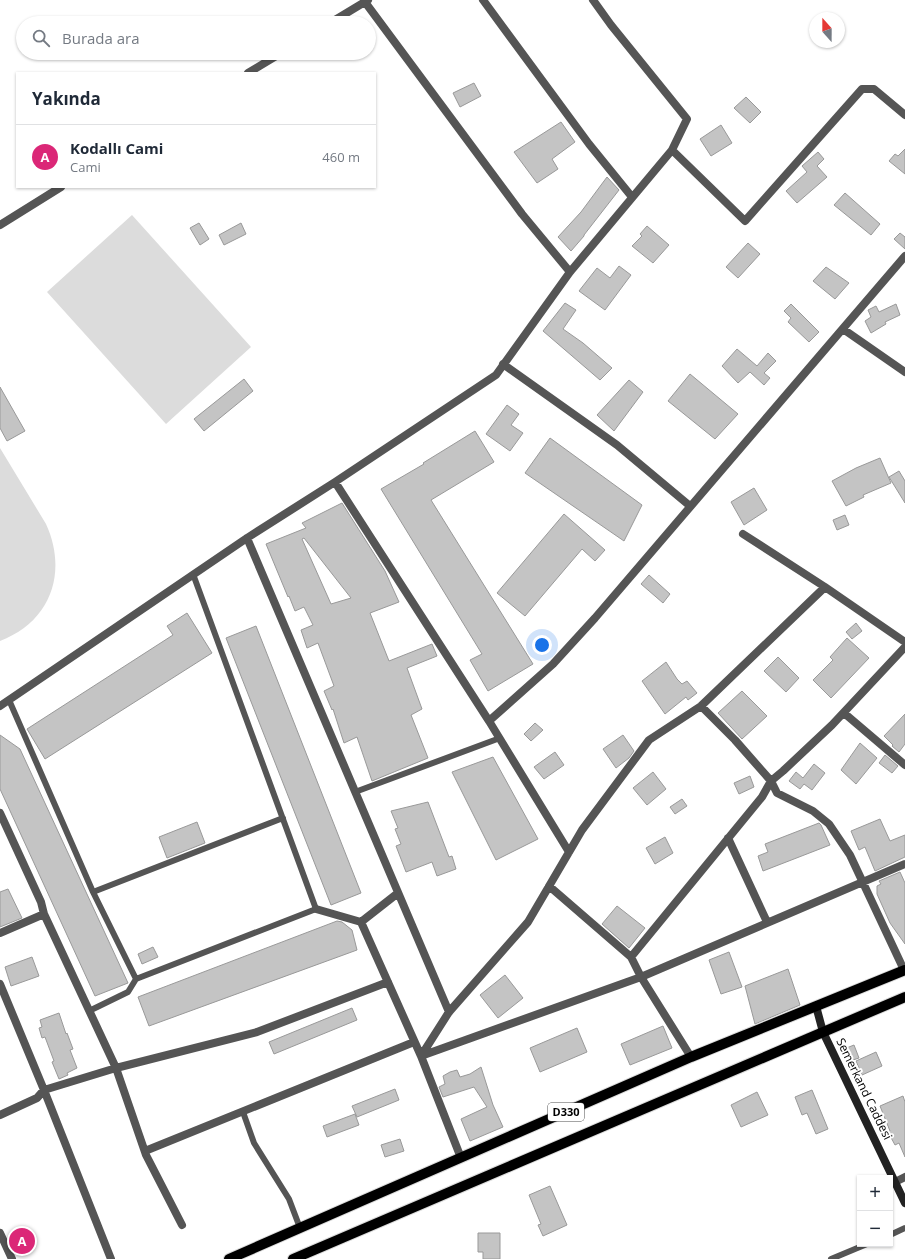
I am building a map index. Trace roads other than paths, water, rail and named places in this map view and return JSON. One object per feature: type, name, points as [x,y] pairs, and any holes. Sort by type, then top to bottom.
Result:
[{"type":"main road","name":"D330","points":[[231,1258],[691,1057],[905,970]]},
{"type":"main road","name":"D330","points":[[293,1259],[905,997]]},
{"type":"street","points":[[483,0],[589,144],[632,197]]},
{"type":"street","points":[[0,706],[247,538],[335,482],[496,375],[570,272],[672,150],[687,119],[611,25],[593,0]]},
{"type":"street","points":[[341,16],[366,1],[522,214],[570,272]]},
{"type":"street","points":[[250,72],[269,60]]},
{"type":"street","points":[[672,150],[745,221],[862,89],[874,89],[905,115]]},
{"type":"street","points":[[0,225],[59,188]]},
{"type":"street","points":[[489,720],[553,664],[595,618],[905,256]]},
{"type":"street","points":[[843,329],[905,372]]},
{"type":"street","points":[[503,364],[617,445],[690,506]]},
{"type":"street","points":[[335,482],[489,720],[569,852]]},
{"type":"street","points":[[743,534],[825,587],[905,642]]},
{"type":"street","points":[[247,538],[449,1012]]},
{"type":"street","points":[[421,1056],[449,1012],[528,922],[582,830],[649,740],[701,706],[825,587]]},
{"type":"street","points":[[630,957],[762,797],[771,781],[844,713],[905,647]]},
{"type":"street","points":[[701,706],[735,740],[771,781],[777,793],[813,811],[829,824],[850,855],[905,970]]},
{"type":"street","points":[[844,713],[905,765]]},
{"type":"street","points":[[0,813],[44,914],[116,1068],[145,1151],[182,1225]]},
{"type":"street","points":[[728,838],[767,922]]},
{"type":"street","points":[[421,1056],[641,977],[905,864]]},
{"type":"street","points":[[549,886],[630,957],[691,1057]]},
{"type":"street","points":[[361,922],[398,893]]},
{"type":"street","points":[[316,909],[361,922],[421,1056],[461,1158]]},
{"type":"street","points":[[0,933],[44,914]]},
{"type":"street","points":[[0,1115],[37,1098],[44,1090],[116,1068],[257,1032],[388,982]]},
{"type":"street","points":[[0,984],[111,1259]]},
{"type":"street","name":"Semerkand Caddesi","points":[[816,1006],[823,1032],[905,1203]]},
{"type":"street","points":[[145,1151],[414,1042]]},
{"type":"street","points":[[895,1182],[905,1177]]},
{"type":"street","points":[[0,1233],[12,1259]]},
{"type":"lane","points":[[89,1011],[128,992],[136,979],[316,909],[194,574]]},
{"type":"lane","points":[[9,700],[93,892],[136,979]]},
{"type":"lane","points":[[355,792],[500,738]]},
{"type":"lane","points":[[93,892],[283,818]]},
{"type":"lane","points":[[243,1112],[254,1143],[289,1199],[300,1228]]},
{"type":"lane","points":[[893,1233],[905,1228]]},
{"type":"lane","points":[[831,1259],[860,1247]]},
{"type":"place","name":"Kodallı Cami","points":[[22,1241]]}]
